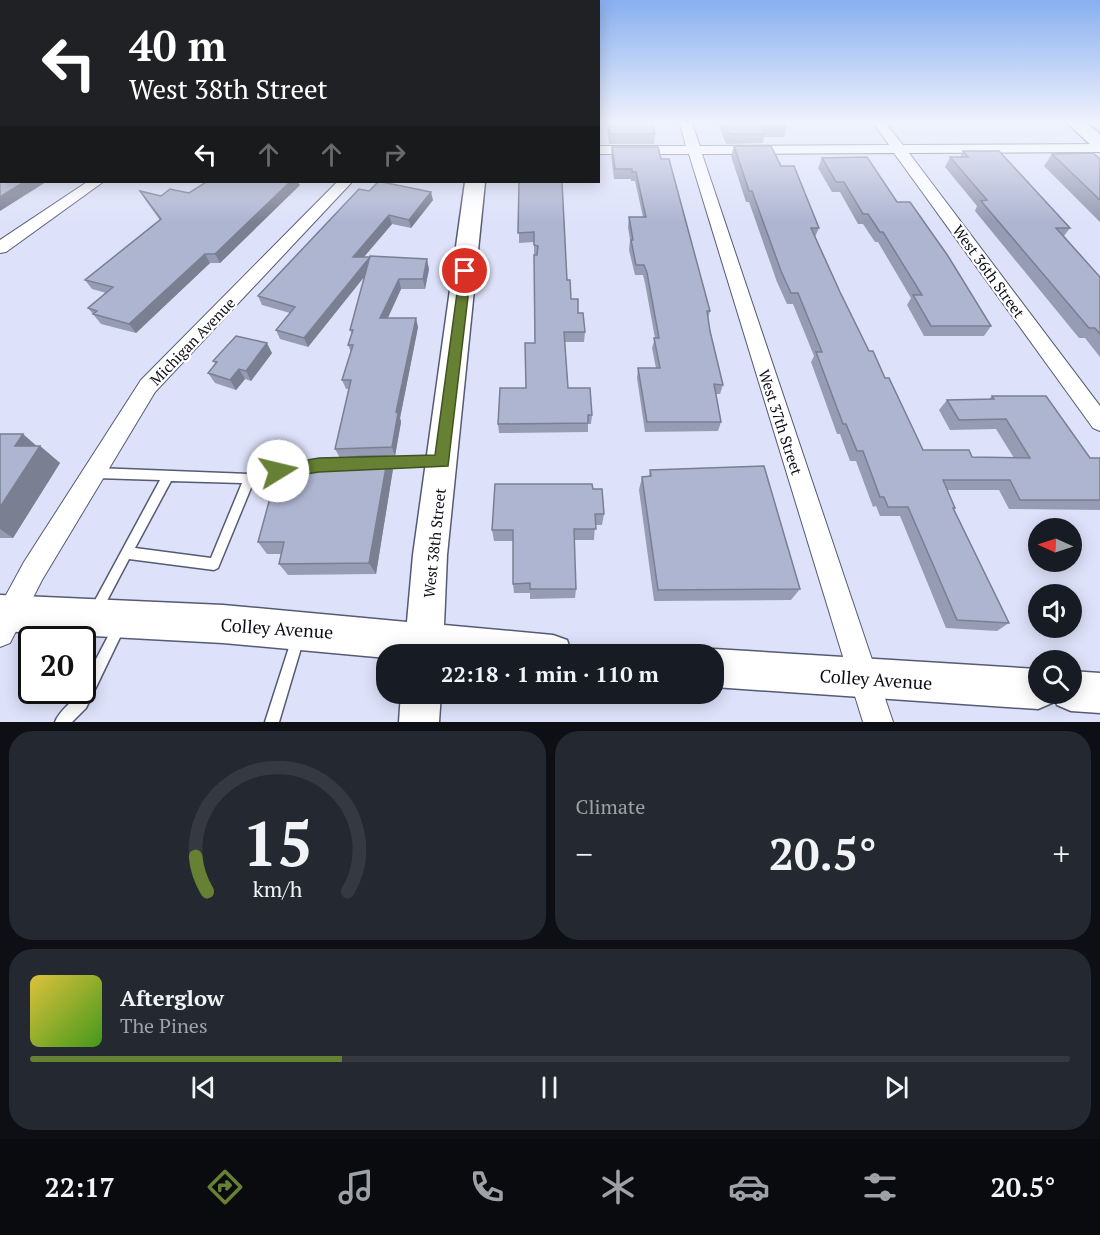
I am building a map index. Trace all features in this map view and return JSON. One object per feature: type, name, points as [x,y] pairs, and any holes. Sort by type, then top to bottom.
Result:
[{"type":"main road","name":"West 38th Street","points":[[424,644],[430,555],[475,183]]},
{"type":"main road","name":"Colley Avenue","points":[[4,620],[108,618],[301,630],[402,644]]},
{"type":"main road","name":"Colley Avenue","points":[[724,669],[1028,688]]},
{"type":"main road","points":[[1082,692],[1100,693]]},
{"type":"main road","points":[[419,722],[420,704]]},
{"type":"street","name":"West 37th Street","points":[[695,155],[878,722]]},
{"type":"street","name":"West 36th Street","points":[[903,155],[1100,422]]},
{"type":"street","points":[[0,248],[95,183]]},
{"type":"street","name":"Michigan Avenue","points":[[4,620],[148,387],[344,183]]},
{"type":"lane","points":[[363,464],[442,462]]},
{"type":"lane","points":[[96,473],[249,480],[297,468]]},
{"type":"lane","points":[[62,722],[81,704],[127,554],[167,477]]},
{"type":"lane","points":[[127,554],[214,564],[249,480]]},
{"type":"lane","points":[[272,722],[301,630]]},
{"type":"building","points":[[613,155],[660,155],[661,159],[669,159],[710,311],[707,311],[710,331],[723,385],[714,384],[721,422],[647,422],[638,368],[660,368],[654,338],[659,338],[647,273],[644,265],[636,265],[629,217],[646,217],[636,172],[632,172],[632,169],[615,169]]},
{"type":"building","points":[[737,155],[775,155],[781,166],[794,166],[819,228],[811,228],[840,292],[869,351],[873,351],[885,378],[889,378],[923,450],[969,450],[972,457],[1030,458],[1006,419],[959,420],[947,400],[994,399],[992,396],[1046,396],[1090,458],[1100,458],[1100,500],[1020,500],[1010,480],[943,480],[955,508],[953,508],[1009,623],[957,620],[908,507],[888,507],[884,497],[880,497],[863,451],[857,451],[846,424],[843,424],[816,352],[822,352],[798,293],[791,293],[781,271],[752,191],[749,191]]},
{"type":"building","points":[[966,155],[1002,155],[1070,228],[1056,228],[1100,277],[1100,334],[1095,328],[1089,328],[981,201],[987,200],[950,157],[968,157]]},
{"type":"building","points":[[1053,155],[1095,155],[1100,159],[1100,200]]},
{"type":"building","points":[[867,157],[897,202],[910,202],[948,256],[991,326],[931,326],[913,295],[922,295],[883,232],[880,232],[868,214],[863,214],[844,182],[836,182],[822,158]]},
{"type":"building","points":[[0,183],[22,183],[0,197]]},
{"type":"building","points":[[204,183],[289,183],[215,254],[205,254],[129,324],[93,314],[97,311],[88,308],[113,287],[85,280],[161,219],[140,191],[161,196],[170,189],[189,193]]},
{"type":"building","points":[[377,183],[387,183],[431,192],[409,220],[389,215],[353,257],[370,257],[304,338],[276,330],[295,307],[258,296],[359,189],[369,191]]},
{"type":"building","points":[[519,183],[562,183],[567,280],[570,280],[571,299],[578,299],[578,313],[583,313],[585,332],[564,332],[568,388],[590,388],[592,415],[588,415],[588,423],[498,424],[500,388],[526,388],[525,343],[535,343],[534,255],[537,255],[538,246],[534,245],[534,232],[518,233]]},
{"type":"building","points":[[370,256],[427,259],[423,279],[399,279],[380,318],[416,318],[396,412],[398,413],[392,447],[335,449],[351,380],[342,380],[353,345],[348,345],[353,330],[350,330]]},
{"type":"building","points":[[236,336],[267,343],[246,371],[239,369],[230,380],[208,373],[217,362],[213,361]]},
{"type":"building","points":[[0,434],[23,434],[15,446],[40,446],[0,507]]},
{"type":"building","points":[[362,456],[388,456],[369,563],[279,564],[284,542],[258,542],[279,465]]},
{"type":"building","points":[[764,466],[800,589],[658,590],[642,477],[651,476],[650,470]]},
{"type":"building","points":[[495,484],[592,484],[593,489],[602,489],[604,514],[595,514],[596,529],[574,529],[576,589],[530,589],[530,583],[513,584],[513,530],[492,530]]},
{"type":"route","points":[[278,471],[319,465],[442,462],[465,271]]}]
